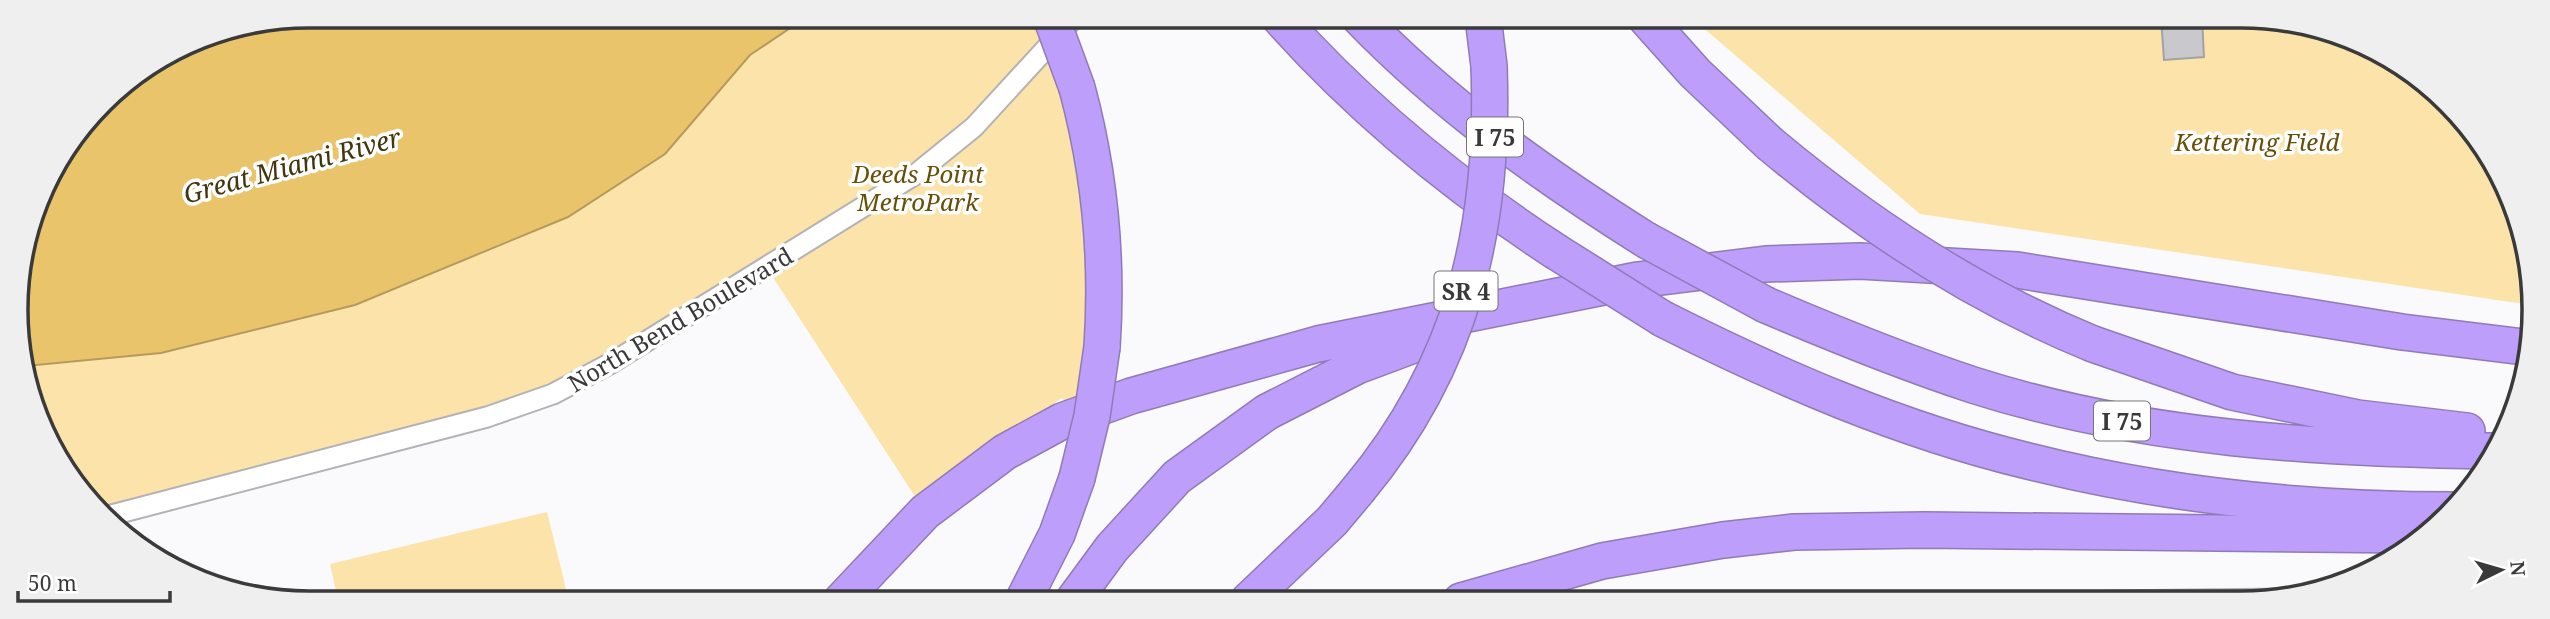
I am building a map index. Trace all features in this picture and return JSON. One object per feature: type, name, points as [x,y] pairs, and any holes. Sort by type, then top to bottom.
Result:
[{"type":"highway","points":[[1028,591],[1057,534],[1077,478],[1094,405],[1102,347],[1102,216],[1092,145],[1077,88],[1055,28]]},
{"type":"highway","name":"I 75","points":[[1289,28],[1341,82],[1487,206],[1663,319],[1737,356],[1850,404],[1947,438],[2028,461],[2222,496],[2324,506],[2439,510]]},
{"type":"highway","name":"I 75","points":[[1371,28],[1422,77],[1512,150],[1646,240],[1766,305],[1898,359],[1975,385],[2116,420],[2174,431],[2303,445],[2484,451]]},
{"type":"highway","name":"SR 4","points":[[1258,591],[1332,521],[1388,453],[1423,395],[1465,296],[1480,236],[1488,180],[1489,66],[1484,28]]},
{"type":"highway","points":[[1654,28],[1695,74],[1769,143],[1915,254],[2013,309],[2092,344],[2232,392],[2358,418],[2493,434]]},
{"type":"highway","points":[[850,591],[925,512],[1005,452],[1062,421],[1132,396],[1318,344],[1638,280],[1766,264],[1860,261],[2017,270],[2402,332],[2520,347]]},
{"type":"highway","points":[[1080,591],[1112,548],[1177,477],[1267,412],[1357,366],[1540,298]]},
{"type":"highway","points":[[1496,591],[1602,561],[1723,540],[1794,532],[1924,530],[2409,535]]},
{"type":"street","name":"North Bend Boulevard","points":[[116,514],[488,417],[553,394],[613,362],[916,174],[974,127],[1065,28]]},
{"type":"green space","name":"Deeds Point MetroPark","points":[[790,28],[1045,28],[1098,186],[1092,416],[1061,398],[925,512],[767,268],[553,394],[116,514],[75,466],[49,417],[33,365],[161,353],[355,305],[665,154],[750,55]]},
{"type":"green space","name":"Kettering Field","points":[[1704,28],[2240,28],[2277,30],[2331,43],[2365,57],[2412,86],[2440,110],[2475,153],[2493,185],[2507,219],[2517,255],[2522,304],[1920,214]]},
{"type":"green space","points":[[547,512],[567,591],[336,591],[330,564]]},
{"type":"water","name":"Great Miami River","points":[[310,28],[790,28],[750,55],[665,154],[568,217],[355,305],[161,353],[33,365],[28,310],[30,273],[49,202],[75,153],[110,110],[153,75],[185,57],[219,43],[255,33]]},
{"type":"building","points":[[2162,28],[2203,28],[2204,57],[2164,60]]}]
